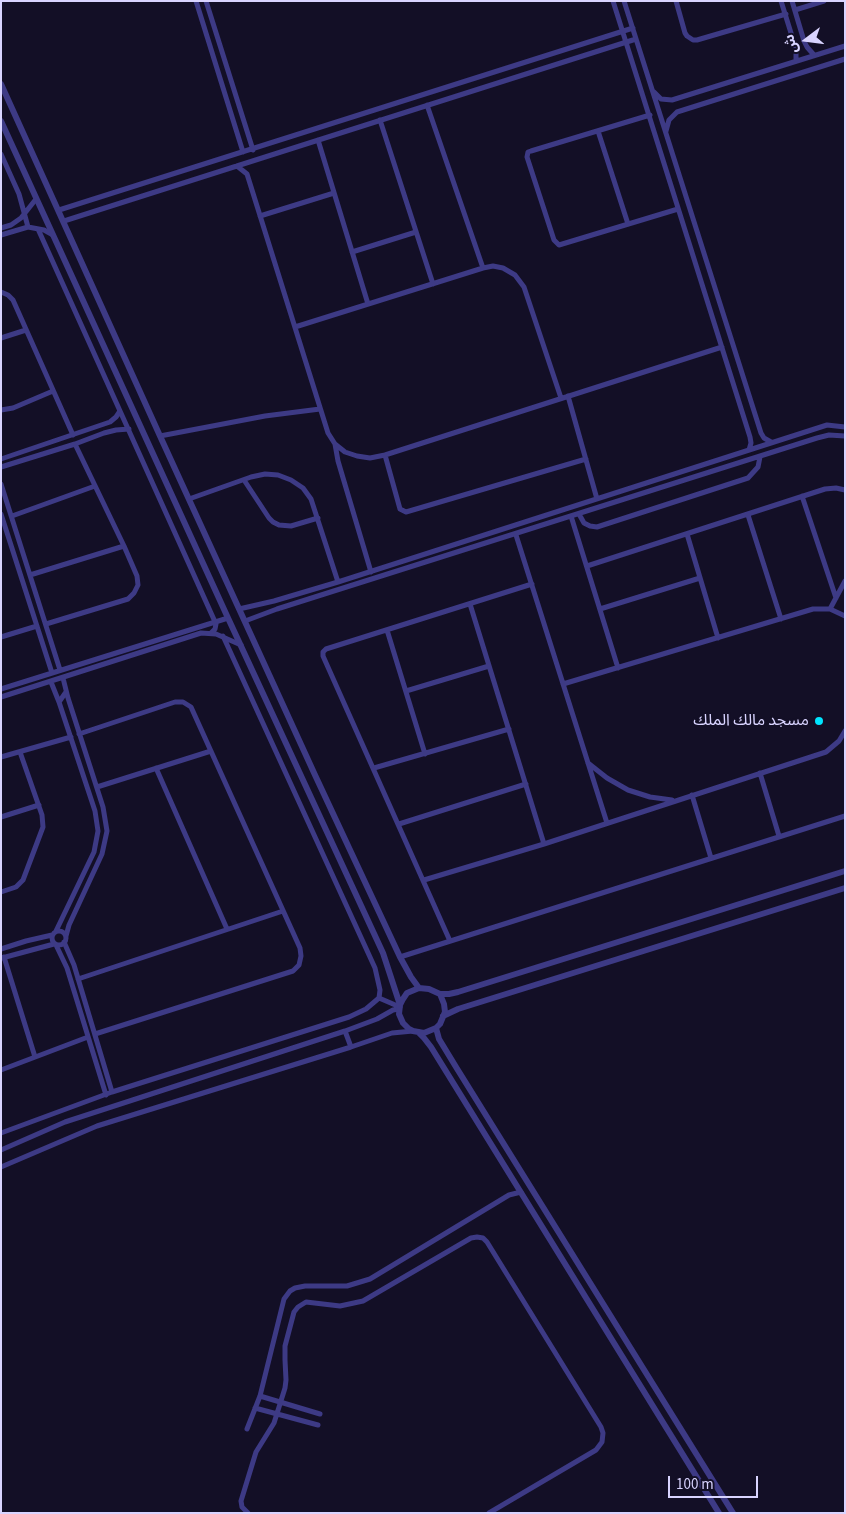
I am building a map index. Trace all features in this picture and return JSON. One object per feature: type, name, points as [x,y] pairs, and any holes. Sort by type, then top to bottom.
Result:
[{"type":"street","points":[[196,1],[243,152]]},
{"type":"street","points":[[206,1],[252,150]]},
{"type":"street","points":[[612,1],[650,115],[750,437],[749,450]]},
{"type":"street","points":[[624,1],[761,433],[764,438],[772,443]]},
{"type":"street","points":[[676,1],[685,33],[693,40],[786,14]]},
{"type":"street","points":[[782,1],[795,44],[796,61]]},
{"type":"street","points":[[792,1],[804,41],[814,56]]},
{"type":"street","points":[[795,10],[824,1]]},
{"type":"street","points":[[59,210],[632,28]]},
{"type":"street","points":[[64,221],[636,39]]},
{"type":"street","points":[[795,44],[804,41]]},
{"type":"street","points":[[653,91],[656,96],[667,100],[845,46]]},
{"type":"street","points":[[212,52],[221,49]]},
{"type":"street","points":[[666,132],[669,120],[677,112],[845,59]]},
{"type":"street","points":[[459,83],[462,93]]},
{"type":"street","points":[[725,83],[729,96]]},
{"type":"street","points":[[1,84],[244,621],[400,957],[419,988]]},
{"type":"street","points":[[427,104],[484,268]]},
{"type":"street","points":[[650,115],[531,151],[526,157],[556,243],[559,245],[678,209]]},
{"type":"street","points":[[380,120],[434,284]]},
{"type":"street","points":[[1,121],[383,953],[400,1007],[403,1023],[428,1042],[719,1513]]},
{"type":"street","points":[[598,131],[628,224]]},
{"type":"street","points":[[318,140],[368,304]]},
{"type":"street","points":[[1,154],[19,194],[28,227]]},
{"type":"street","points":[[250,162],[247,174],[320,409],[328,433],[336,444],[346,452],[370,458],[385,455],[722,347]]},
{"type":"street","points":[[237,166],[247,174]]},
{"type":"street","points":[[196,167],[199,177]]},
{"type":"street","points":[[260,216],[334,193]]},
{"type":"street","points":[[1,228],[11,225],[25,214],[36,199]]},
{"type":"street","points":[[1,235],[28,227],[38,228],[53,234]]},
{"type":"street","points":[[38,228],[214,621],[215,629],[211,633]]},
{"type":"street","points":[[352,252],[416,232]]},
{"type":"street","points":[[295,327],[484,268],[493,266],[502,268],[511,272],[521,282],[560,398]]},
{"type":"street","points":[[1,292],[11,297],[73,435]]},
{"type":"street","points":[[1,338],[26,330]]},
{"type":"street","points":[[1,410],[13,408],[54,391]]},
{"type":"street","points":[[568,396],[598,499]]},
{"type":"street","points":[[160,436],[255,417],[320,409]]},
{"type":"street","points":[[1,459],[110,422],[120,411]]},
{"type":"street","points":[[110,422],[113,431]]},
{"type":"street","points":[[239,609],[274,601],[371,572],[827,425],[845,427]]},
{"type":"street","points":[[1,468],[113,431],[129,429]]},
{"type":"street","points":[[244,621],[829,435],[845,436]]},
{"type":"street","points":[[46,624],[128,599],[136,589],[138,580],[124,546],[75,444]]},
{"type":"street","points":[[336,444],[338,461],[371,572]]},
{"type":"street","points":[[152,450],[164,446]]},
{"type":"street","points":[[32,449],[34,456]]},
{"type":"street","points":[[385,455],[400,509],[406,512],[586,459]]},
{"type":"street","points":[[579,514],[584,523],[597,527],[748,478],[758,467],[760,457]]},
{"type":"street","points":[[189,499],[265,474],[278,475],[291,480],[303,488],[311,498],[338,582]]},
{"type":"street","points":[[244,480],[273,522],[279,525],[291,526],[318,518]]},
{"type":"street","points":[[1,484],[60,670]]},
{"type":"street","points":[[12,516],[95,486]]},
{"type":"street","points":[[587,566],[825,489],[836,488],[845,490]]},
{"type":"street","points":[[622,492],[624,500]]},
{"type":"street","points":[[802,496],[836,598]]},
{"type":"street","points":[[1,514],[52,673]]},
{"type":"street","points":[[748,515],[782,619]]},
{"type":"street","points":[[571,516],[618,668]]},
{"type":"street","points":[[687,534],[718,638]]},
{"type":"street","points":[[516,535],[607,823]]},
{"type":"street","points":[[30,575],[124,546]]},
{"type":"street","points":[[600,609],[700,578]]},
{"type":"street","points":[[830,609],[845,582]]},
{"type":"street","points":[[450,941],[323,654],[326,649],[532,584]]},
{"type":"street","points":[[274,601],[277,609]]},
{"type":"street","points":[[470,604],[544,844]]},
{"type":"street","points":[[563,684],[813,609],[830,609],[845,616]]},
{"type":"street","points":[[1,689],[228,618]]},
{"type":"street","points":[[1,637],[37,626]]},
{"type":"street","points":[[387,630],[425,754]]},
{"type":"street","points":[[1,698],[196,634],[211,633],[223,636],[241,645]]},
{"type":"street","points":[[1,1132],[112,1092],[349,1017],[366,1009],[379,998],[380,990],[375,968],[223,636]]},
{"type":"street","points":[[112,654],[115,661]]},
{"type":"street","points":[[406,692],[489,666]]},
{"type":"street","points":[[35,1057],[3,958],[55,944],[61,945],[104,847],[107,823],[63,678]]},
{"type":"street","points":[[1,949],[52,935],[56,931],[94,852],[98,831],[95,811],[51,682]]},
{"type":"street","points":[[59,702],[66,692]]},
{"type":"street","points":[[79,734],[178,701],[187,704],[210,750],[301,952],[299,965],[293,971],[95,1034]]},
{"type":"street","points":[[374,768],[509,729]]},
{"type":"street","points":[[424,880],[544,844],[674,800],[826,752],[839,741],[845,730]]},
{"type":"street","points":[[1,757],[71,737]]},
{"type":"street","points":[[97,787],[210,750]]},
{"type":"street","points":[[1,892],[16,887],[23,880],[42,832],[43,821],[39,805],[20,752]]},
{"type":"street","points":[[588,763],[607,778],[628,790],[650,797],[674,800]]},
{"type":"street","points":[[156,768],[227,929]]},
{"type":"street","points":[[760,773],[779,836]]},
{"type":"street","points":[[399,824],[526,784]]},
{"type":"street","points":[[692,795],[711,858]]},
{"type":"street","points":[[1,817],[39,805]]},
{"type":"street","points":[[400,957],[845,816]]},
{"type":"street","points":[[1,1150],[65,1122],[378,1019],[400,1007],[407,993],[419,988],[429,989],[440,994],[454,994],[845,871]]},
{"type":"street","points":[[443,1016],[458,1009],[845,888]]},
{"type":"street","points":[[78,979],[283,911]]},
{"type":"street","points":[[56,931],[62,932],[65,939],[112,1092]]},
{"type":"street","points":[[52,935],[52,940],[64,962],[106,1095]]},
{"type":"street","points":[[1,1167],[97,1126],[392,1033],[428,1032],[440,1024],[445,1012],[440,994]]},
{"type":"street","points":[[379,998],[400,1007]]},
{"type":"street","points":[[436,1028],[439,1039],[456,1067],[733,1513]]},
{"type":"street","points":[[346,1031],[351,1047]]},
{"type":"street","points":[[1,1070],[88,1037]]},
{"type":"street","points":[[447,1074],[456,1067]]},
{"type":"street","points":[[247,1429],[260,1396],[282,1304],[290,1291],[305,1286],[347,1286],[370,1279],[509,1195],[521,1192]]},
{"type":"street","points":[[248,1513],[242,1507],[241,1501],[254,1456],[271,1429],[277,1414],[286,1380],[285,1346],[294,1312],[298,1306],[306,1302],[340,1306],[363,1301],[471,1238],[477,1237],[487,1242],[601,1426],[603,1436],[596,1450],[489,1513]]},
{"type":"street","points":[[578,1286],[588,1279]]},
{"type":"street","points":[[260,1396],[320,1414]]},
{"type":"street","points":[[255,1408],[318,1425]]},
{"type":"place","name":"مسجد مالك الملك","points":[[819,721]]}]
